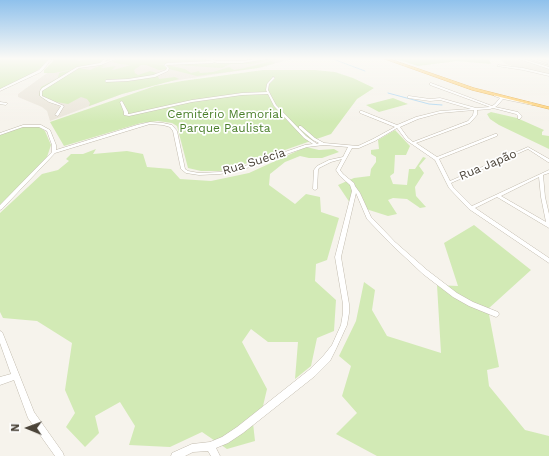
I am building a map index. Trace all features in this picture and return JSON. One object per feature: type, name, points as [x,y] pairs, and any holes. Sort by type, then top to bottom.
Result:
[{"type":"highway","points":[[446,79],[495,96],[549,108]]},
{"type":"highway","points":[[450,79],[488,92],[549,108]]},
{"type":"street","points":[[0,90],[23,79]]},
{"type":"street","points":[[57,115],[63,106],[50,102],[41,96],[41,91],[58,79]]},
{"type":"street","points":[[106,81],[133,79]]},
{"type":"street","points":[[273,79],[267,87],[268,93],[275,105],[286,118],[315,144]]},
{"type":"street","points":[[431,84],[493,107],[517,113],[520,116],[519,118]]},
{"type":"street","points":[[120,102],[126,112],[126,115],[129,115],[192,101],[242,94],[268,93]]},
{"type":"street","points":[[410,96],[430,100],[440,100],[476,109]]},
{"type":"street","points":[[495,96],[532,104]]},
{"type":"street","points":[[496,314],[471,304],[456,295],[425,272],[372,224],[358,193],[338,172],[338,167],[350,147],[358,147],[412,120],[429,114],[493,107],[502,98]]},
{"type":"street","points":[[274,102],[305,132],[324,144]]},
{"type":"street","points":[[0,103],[6,104]]},
{"type":"street","points":[[413,143],[469,122],[475,115],[476,109]]},
{"type":"street","points":[[361,112],[398,127],[403,135],[437,159],[448,183],[471,208],[549,261]]},
{"type":"street","name":"Rua Suécia","points":[[54,152],[150,123],[171,126],[175,131],[183,169],[192,173],[213,174],[237,170],[315,144],[350,147]]},
{"type":"street","points":[[0,134],[22,126],[35,125],[45,128],[52,137],[54,145],[54,152],[24,185],[0,208]]},
{"type":"street","points":[[437,159],[496,135]]},
{"type":"street","name":"Rua Japão","points":[[448,183],[528,148],[549,161]]},
{"type":"street","points":[[315,189],[316,170],[318,167],[330,161],[343,158]]},
{"type":"street","points":[[471,208],[549,171]]},
{"type":"street","points":[[541,175],[549,226]]},
{"type":"street","points":[[175,456],[192,448],[210,446],[225,440],[240,430],[312,373],[327,358],[344,325],[346,313],[346,304],[338,257],[353,187]]},
{"type":"street","points":[[498,196],[549,226]]},
{"type":"street","points":[[0,334],[31,415],[60,456]]},
{"type":"street","points":[[0,381],[16,376]]},
{"type":"street","points":[[210,446],[216,456]]},
{"type":"shaded area","points":[[38,79],[184,79],[166,82],[122,94],[50,121],[47,111],[42,107],[18,97],[18,94]]},
{"type":"green space","points":[[0,79],[20,79],[0,89]]},
{"type":"green space","points":[[56,79],[178,79],[122,94],[89,106],[90,103],[87,99],[81,97],[68,104],[45,100],[39,95],[41,87]]},
{"type":"green space","name":"Cemitério Memorial Parque Paulista","points":[[195,79],[356,79],[374,88],[357,99],[331,134],[230,169],[219,171],[201,171],[188,168],[177,126],[172,123],[158,121],[141,123],[64,146],[50,122],[155,86]]},
{"type":"green space","points":[[393,98],[408,104],[379,112],[366,105]]},
{"type":"green space","points":[[491,112],[517,118],[544,130],[542,135],[549,136],[549,149],[499,125],[490,119],[487,114]]},
{"type":"green space","points":[[22,126],[39,127],[45,131],[51,145],[47,157],[30,178],[0,205],[0,135]]},
{"type":"green space","points":[[395,130],[410,146],[406,155],[395,155],[394,173],[390,176],[393,184],[407,185],[409,169],[415,169],[423,157],[426,158],[419,166],[424,173],[415,187],[416,196],[426,207],[420,208],[407,199],[393,198],[388,200],[397,214],[388,216],[366,209],[361,195],[352,194],[350,203],[338,185],[354,178],[370,176],[371,169],[376,162],[376,157],[371,154],[371,150],[379,149],[378,140]]},
{"type":"green space","points":[[306,147],[319,150],[334,149],[339,152],[322,158],[300,156],[285,162],[270,174],[269,185],[295,204],[306,194],[320,197],[321,212],[339,218],[327,260],[316,264],[315,281],[336,300],[334,331],[317,338],[311,366],[295,379],[298,342],[268,342],[251,329],[242,342],[267,389],[263,406],[253,423],[255,441],[227,449],[202,432],[170,447],[129,445],[135,426],[120,402],[95,416],[99,433],[85,447],[66,427],[75,413],[65,390],[72,343],[37,321],[3,318],[0,312],[0,213],[42,174],[58,170],[69,161],[66,159],[71,154],[83,154],[96,149],[93,154],[127,151],[143,154],[147,167],[171,169],[180,179],[211,181],[249,173]]},
{"type":"green space","points":[[474,225],[531,270],[488,309],[499,367],[487,370],[489,386],[525,430],[549,436],[549,456],[377,456],[336,434],[357,413],[342,396],[351,366],[339,356],[356,321],[364,282],[375,290],[372,310],[387,336],[441,353],[437,285],[458,286],[444,243]]},
{"type":"waterway","points":[[388,93],[429,104],[442,105]]}]
